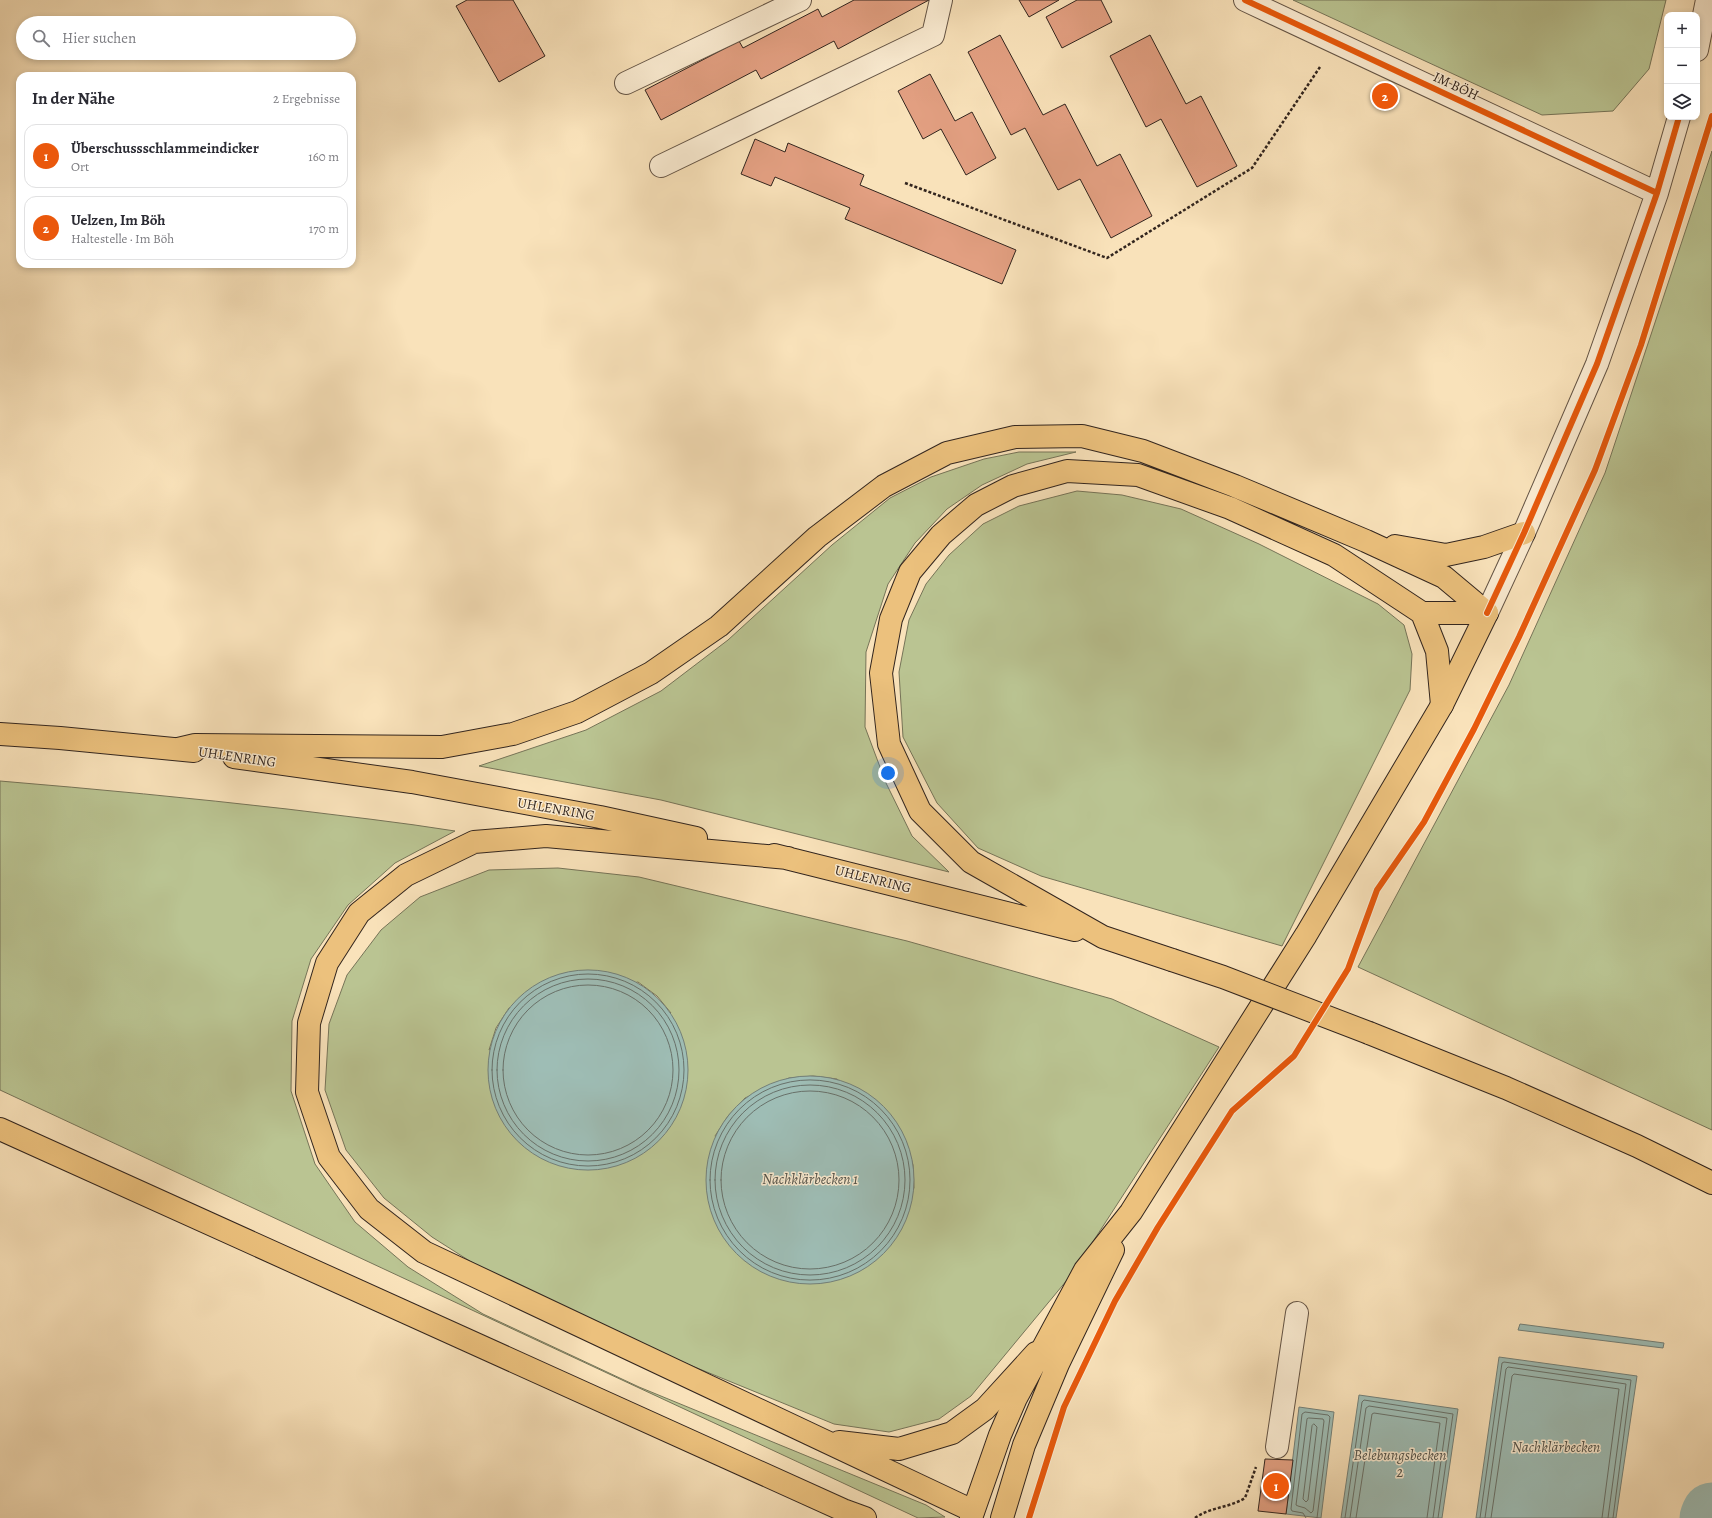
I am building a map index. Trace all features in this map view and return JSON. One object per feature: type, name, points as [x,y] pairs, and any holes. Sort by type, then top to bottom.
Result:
[{"type":"main road","points":[[178,749],[195,745],[442,747],[513,734],[577,712],[651,673],[719,626],[817,537],[884,486],[947,453],[1015,437],[1082,436],[1143,451],[1235,486],[1366,541],[1444,577],[1487,613]]},
{"type":"main road","points":[[1487,613],[1422,613],[1334,555],[1230,508],[1138,475],[1067,471],[1013,486],[976,505],[941,535],[910,572],[891,619],[881,673],[889,744],[920,811],[971,862],[1103,937],[1223,977],[1506,1088],[1637,1146],[1712,1183]]},
{"type":"main road","points":[[1366,541],[1446,554],[1484,547],[1524,533]]},
{"type":"main road","points":[[1422,613],[1437,650],[1442,705]]},
{"type":"main road","points":[[788,858],[546,836],[474,842],[406,875],[359,913],[327,964],[309,1023],[307,1092],[329,1157],[369,1209],[424,1252],[820,1440],[974,1516],[1000,1435],[1016,1398],[1085,1270],[1131,1212],[1306,936],[1442,705],[1487,613]]},
{"type":"main road","name":"UHLENRING","points":[[0,734],[178,749],[412,782],[600,817],[788,858],[1103,937]]},
{"type":"main road","points":[[0,1129],[846,1514],[866,1518]]},
{"type":"main road","points":[[1002,1518],[1024,1445],[1058,1364],[1131,1212]]},
{"type":"main road","points":[[820,1440],[899,1449],[952,1433],[985,1409],[1036,1353],[1040,1354]]},
{"type":"street","points":[[626,83],[800,0]]},
{"type":"street","points":[[661,166],[933,35],[941,0]]},
{"type":"street","name":"IM BÖH","points":[[1245,0],[1657,193]]},
{"type":"street","points":[[1697,48],[1707,0]]},
{"type":"street","points":[[1487,613],[1524,533],[1596,364],[1657,193],[1678,120]]},
{"type":"street","points":[[1277,1447],[1297,1313]]},
{"type":"path","points":[[905,184],[1107,258],[1252,168],[1336,43]]},
{"type":"path","points":[[1195,1518],[1204,1512],[1236,1504],[1245,1498],[1262,1449],[1277,1447]]},
{"type":"green space","points":[[1293,0],[1666,0],[1649,69],[1613,111],[1542,115]]},
{"type":"green space","points":[[1712,151],[1712,1130],[1358,967],[1509,685],[1605,473]]},
{"type":"green space","points":[[1019,452],[1076,452],[1027,464],[982,485],[947,509],[915,543],[888,584],[866,652],[865,727],[886,783],[912,836],[949,872],[661,800],[479,766],[586,730],[661,691],[728,640],[832,545],[890,498],[931,477],[984,459]]},
{"type":"green space","points":[[1077,491],[1122,495],[1181,509],[1259,544],[1378,604],[1404,625],[1412,654],[1410,690],[1282,946],[1041,876],[978,848],[937,803],[903,737],[899,672],[909,620],[926,584],[949,555],[983,524],[1019,506]]},
{"type":"green space","points":[[0,781],[251,805],[455,831],[395,863],[348,905],[311,959],[292,1021],[291,1091],[315,1164],[355,1222],[408,1267],[483,1314],[639,1387],[926,1505],[945,1517],[918,1518],[0,1090]]},
{"type":"green space","points":[[558,868],[639,877],[907,941],[1112,999],[1219,1047],[1072,1274],[971,1396],[939,1419],[889,1432],[834,1424],[653,1350],[498,1279],[432,1237],[384,1198],[346,1150],[325,1090],[329,1024],[347,975],[381,930],[420,897],[489,870]],"holes":[[[638,982],[657,996],[671,1013],[489,1050],[496,1028],[509,1008]],[[813,1076],[837,1079],[906,1141],[913,1165],[914,1188],[865,1268],[843,1278],[819,1283],[715,1136],[728,1116],[745,1098],[789,1078]]]},
{"type":"water","points":[[578,970],[598,970],[617,974],[635,981],[652,992],[666,1006],[681,1032],[688,1060],[688,1080],[684,1099],[677,1117],[666,1134],[652,1148],[635,1159],[617,1166],[598,1170],[578,1170],[559,1166],[541,1159],[524,1148],[510,1134],[499,1117],[492,1099],[488,1080],[488,1060],[492,1041],[499,1023],[510,1006],[524,992],[541,981],[559,974]]},
{"type":"water","name":"Nachklärbecken 1","points":[[810,1076],[830,1078],[850,1084],[876,1100],[890,1114],[906,1140],[912,1160],[914,1180],[912,1200],[906,1220],[890,1246],[876,1260],[850,1276],[830,1282],[810,1284],[790,1282],[770,1276],[744,1260],[730,1246],[714,1220],[708,1200],[706,1180],[708,1160],[714,1140],[730,1114],[744,1100],[770,1084],[790,1078]]},
{"type":"water","points":[[1520,1324],[1664,1343],[1663,1348],[1518,1330]]},
{"type":"water","name":"Nachklärbecken","points":[[1499,1357],[1637,1376],[1616,1518],[1476,1518]]},
{"type":"water","name":"Belebungsbecken 2","points":[[1359,1395],[1458,1409],[1442,1518],[1341,1518]]},
{"type":"water","points":[[1299,1407],[1334,1412],[1321,1518],[1286,1514]]},
{"type":"building","points":[[467,0],[513,0],[545,56],[499,82],[456,6]]},
{"type":"building","points":[[854,0],[929,0],[838,49],[834,41],[761,79],[756,70],[661,120],[645,90],[739,41],[743,48],[818,9],[822,17]]},
{"type":"building","points":[[1019,0],[1059,0],[1029,17]]},
{"type":"building","points":[[1077,0],[1101,0],[1112,22],[1062,48],[1046,17]]},
{"type":"building","points":[[1000,35],[1043,115],[1065,104],[1097,166],[1120,154],[1152,216],[1111,238],[1080,179],[1058,190],[1025,128],[1011,135],[968,52]]},
{"type":"building","points":[[1150,35],[1186,104],[1201,96],[1237,166],[1197,187],[1161,119],[1146,127],[1110,56]]},
{"type":"building","points":[[930,74],[955,121],[972,112],[996,158],[966,175],[941,129],[923,139],[898,91]]},
{"type":"building","points":[[755,139],[785,152],[788,143],[864,175],[860,185],[1016,250],[1002,284],[845,219],[850,208],[775,177],[771,186],[741,174]]},
{"type":"building","points":[[1265,1459],[1293,1460],[1286,1514],[1258,1511]]},
{"type":"waterway","points":[[1710,1518],[1712,1513]]},
{"type":"cycle path","points":[[1245,0],[1657,193]]},
{"type":"cycle path","points":[[1029,1518],[1064,1407],[1115,1301],[1158,1227],[1232,1111],[1294,1056],[1348,969],[1377,890],[1424,822],[1474,729],[1519,637],[1595,470],[1641,345],[1712,116]]},
{"type":"cycle path","points":[[1487,613],[1524,533],[1597,364],[1657,193],[1678,120]]},
{"type":"place","name":"Uelzen, Im Böh","points":[[1385,96]]},
{"type":"place","name":"Überschussschlammeindicker","points":[[1276,1486]]}]
